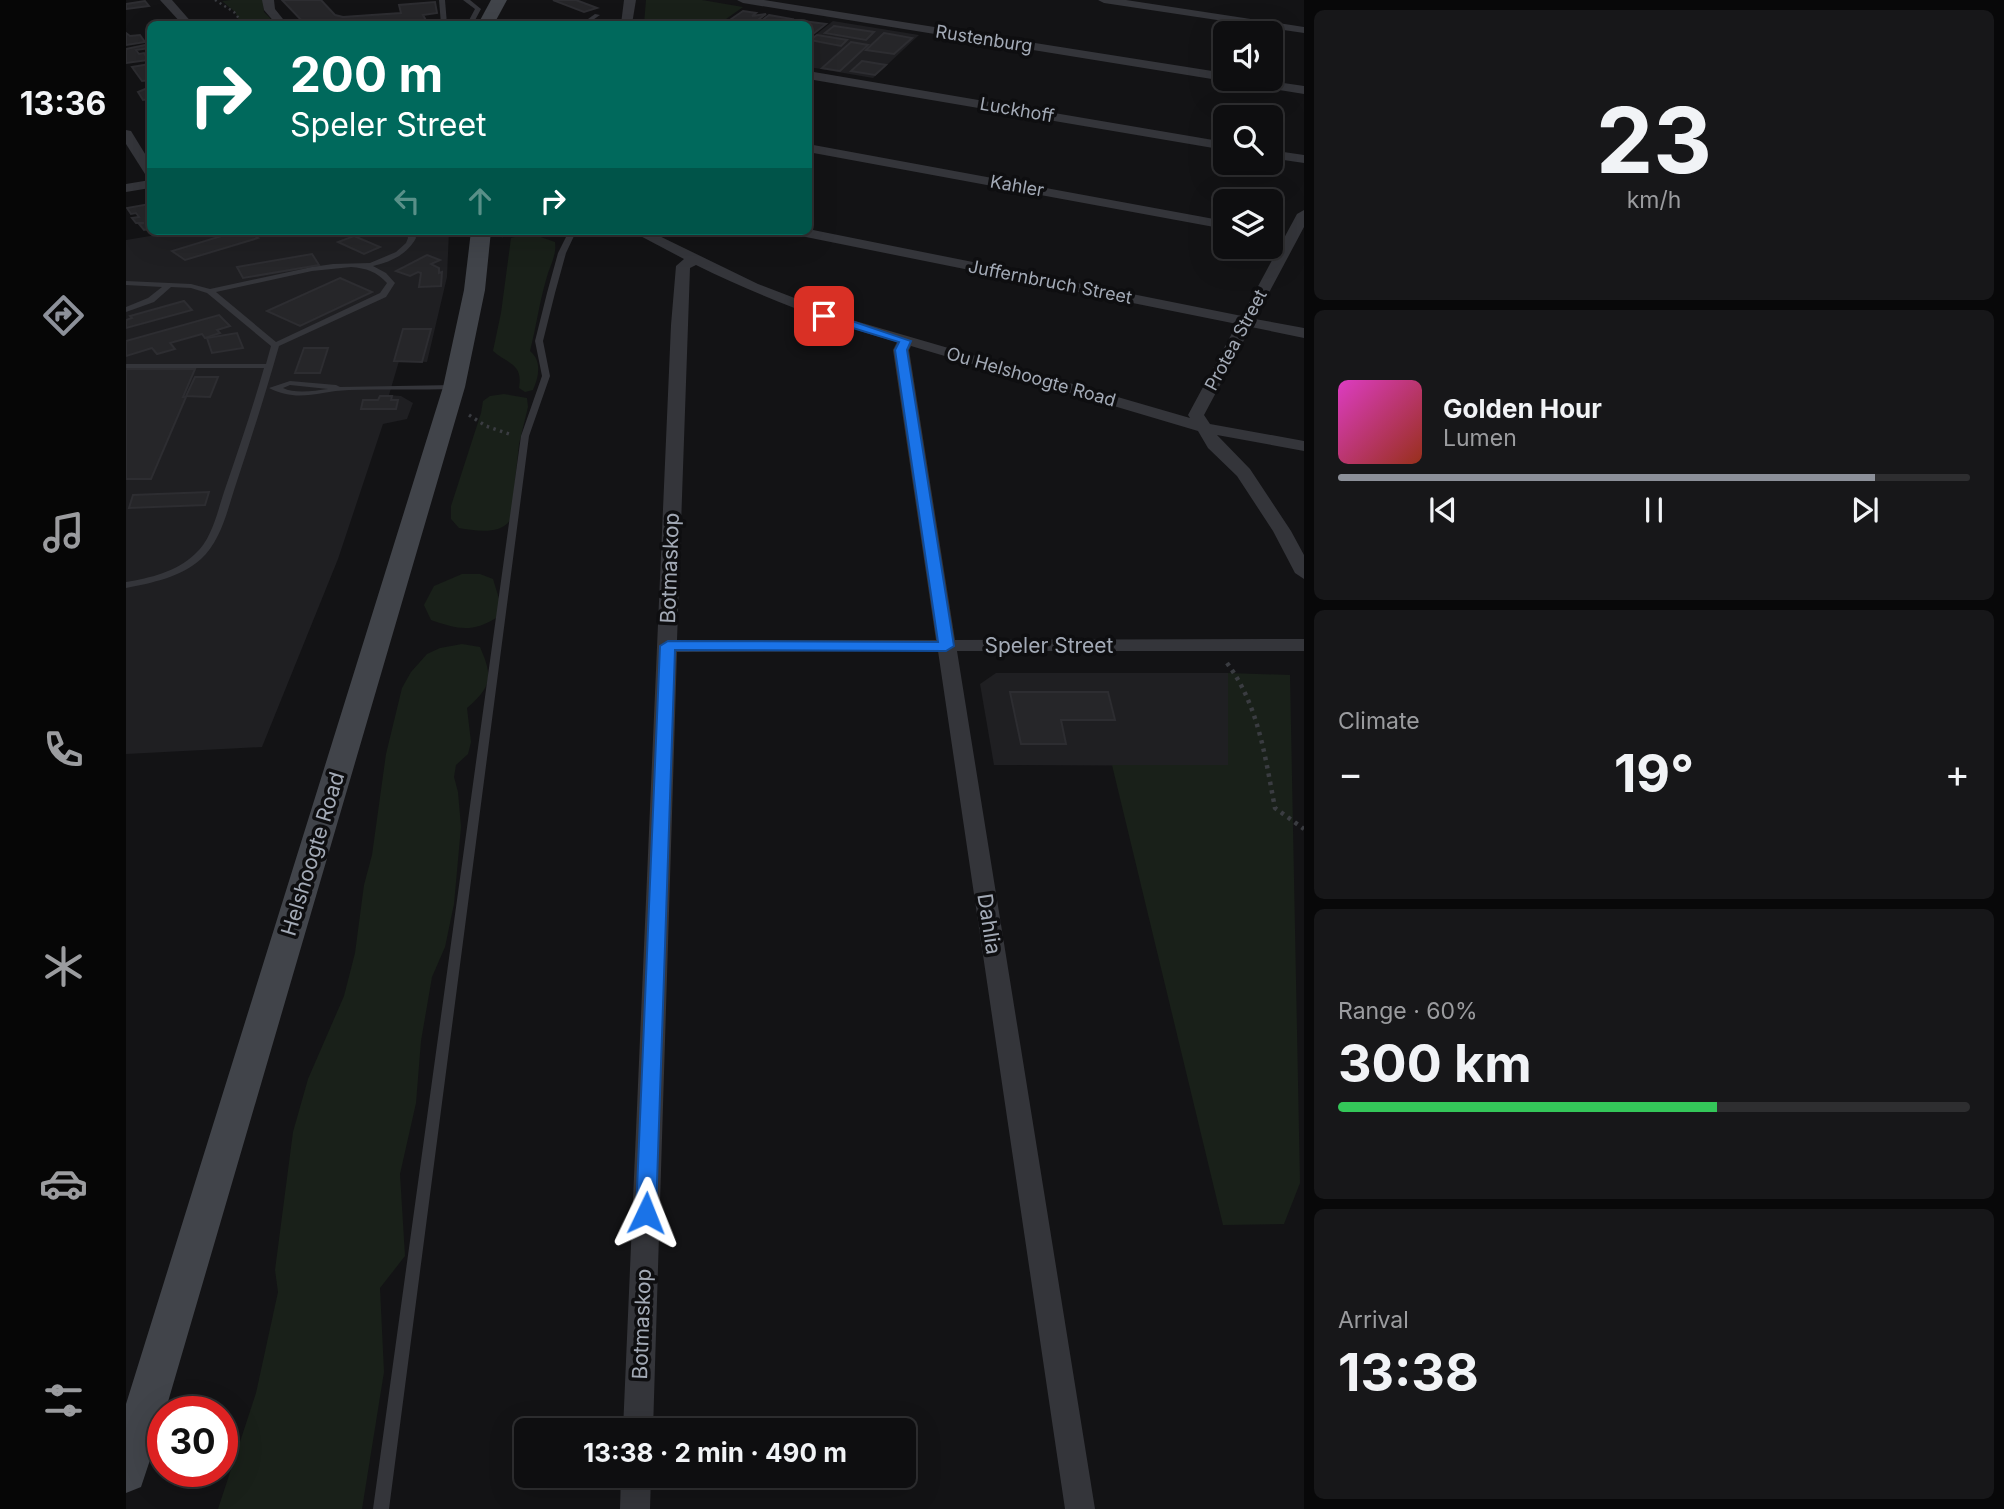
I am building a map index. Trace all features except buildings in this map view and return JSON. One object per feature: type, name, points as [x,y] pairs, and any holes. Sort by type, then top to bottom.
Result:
[{"type":"main road","points":[[488,21],[499,0]]},
{"type":"main road","name":"Helshoogte Road","points":[[126,1473],[454,387],[491,235]]},
{"type":"street","points":[[166,0],[185,21]]},
{"type":"street","points":[[268,0],[270,10],[279,21]]},
{"type":"street","points":[[628,21],[631,0]]},
{"type":"street","name":"Rustenburg","points":[[743,0],[1213,75]]},
{"type":"street","points":[[1104,0],[1304,30]]},
{"type":"street","name":"Luckhoff","points":[[812,76],[1213,144]]},
{"type":"street","points":[[1283,87],[1304,90]]},
{"type":"street","points":[[126,134],[147,166]]},
{"type":"street","name":"Kahler","points":[[812,149],[1213,223]]},
{"type":"street","points":[[1283,156],[1304,159]]},
{"type":"street","points":[[126,188],[147,184]]},
{"type":"street","name":"Protea Street","points":[[1204,428],[1196,415],[1304,214]]},
{"type":"street","name":"Juffernbruch Street","points":[[812,234],[1304,332]]},
{"type":"street","name":"Ou Helshoogte Road","points":[[646,235],[802,307],[905,341],[1204,428],[1304,446]]},
{"type":"street","name":"Botmaskop","points":[[638,1418],[683,266],[695,259]]},
{"type":"street","name":"Dahlia","points":[[905,341],[901,350],[1080,1509]]},
{"type":"street","points":[[1204,428],[1214,444],[1244,473],[1282,531],[1304,573]]},
{"type":"street","name":"Speler Street","points":[[668,646],[1304,645]]},
{"type":"street","points":[[635,1509],[636,1488]]},
{"type":"lane","points":[[442,0],[444,21]]},
{"type":"lane","points":[[466,0],[478,9],[472,21]]},
{"type":"lane","points":[[588,21],[597,15]]},
{"type":"lane","points":[[210,291],[305,271],[364,266],[385,260],[406,248],[411,235]]},
{"type":"lane","points":[[381,1509],[525,436],[546,376],[539,341],[562,253],[571,235]]},
{"type":"lane","points":[[126,585],[167,575],[206,549],[217,525],[275,345],[383,295],[391,284],[388,278],[364,266]]},
{"type":"lane","points":[[126,283],[191,286],[210,291],[275,345]]},
{"type":"lane","points":[[126,310],[151,300],[169,285]]},
{"type":"lane","points":[[126,366],[269,366]]},
{"type":"lane","points":[[263,388],[277,388],[286,393],[318,393],[345,388],[454,387]]},
{"type":"path","points":[[215,0],[229,0]]},
{"type":"path","points":[[220,1],[234,12],[239,21]]},
{"type":"path","points":[[469,415],[506,434],[525,436]]},
{"type":"path","points":[[1230,671],[1242,683],[1260,729],[1275,808],[1304,829]]},
{"type":"shaded area","points":[[263,0],[264,12],[273,21],[239,21],[235,12],[222,1]]},
{"type":"shaded area","points":[[646,0],[702,0],[743,7],[723,21],[644,21]]},
{"type":"shaded area","points":[[833,21],[919,35],[873,78],[812,68],[812,38]]},
{"type":"shaded area","points":[[156,235],[449,235],[447,277],[427,362],[399,361],[389,395],[401,396],[413,403],[407,419],[383,424],[338,559],[262,747],[126,754],[126,240]]},
{"type":"shaded area","points":[[535,235],[555,242],[554,257],[547,275],[530,351],[538,364],[538,374],[533,390],[525,392],[519,388],[519,374],[514,365],[493,351],[511,238]]},
{"type":"shaded area","points":[[504,394],[527,398],[528,407],[519,444],[511,519],[495,530],[459,528],[451,519],[451,506],[483,401],[490,396]]},
{"type":"shaded area","points":[[462,574],[480,574],[493,579],[500,602],[496,618],[472,628],[449,626],[431,620],[424,605],[434,586]]},
{"type":"shaded area","points":[[462,644],[480,647],[487,666],[488,680],[486,687],[467,708],[471,742],[468,754],[456,765],[454,777],[461,827],[454,904],[445,947],[432,977],[421,1041],[416,1103],[400,1174],[405,1256],[380,1288],[384,1372],[362,1509],[218,1509],[225,1487],[238,1487],[238,1448],[256,1393],[278,1292],[275,1270],[293,1132],[308,1079],[344,996],[355,953],[386,754],[402,688],[411,672],[427,654],[440,648]]},
{"type":"shaded area","points":[[996,673],[1228,673],[1229,766],[994,765],[980,684]]},
{"type":"shaded area","points":[[1228,673],[1290,675],[1300,1183],[1284,1224],[1223,1225],[1112,765],[1228,765]]},
{"type":"route","points":[[646,1213],[668,646],[946,646],[901,350],[905,341],[824,316]]}]
